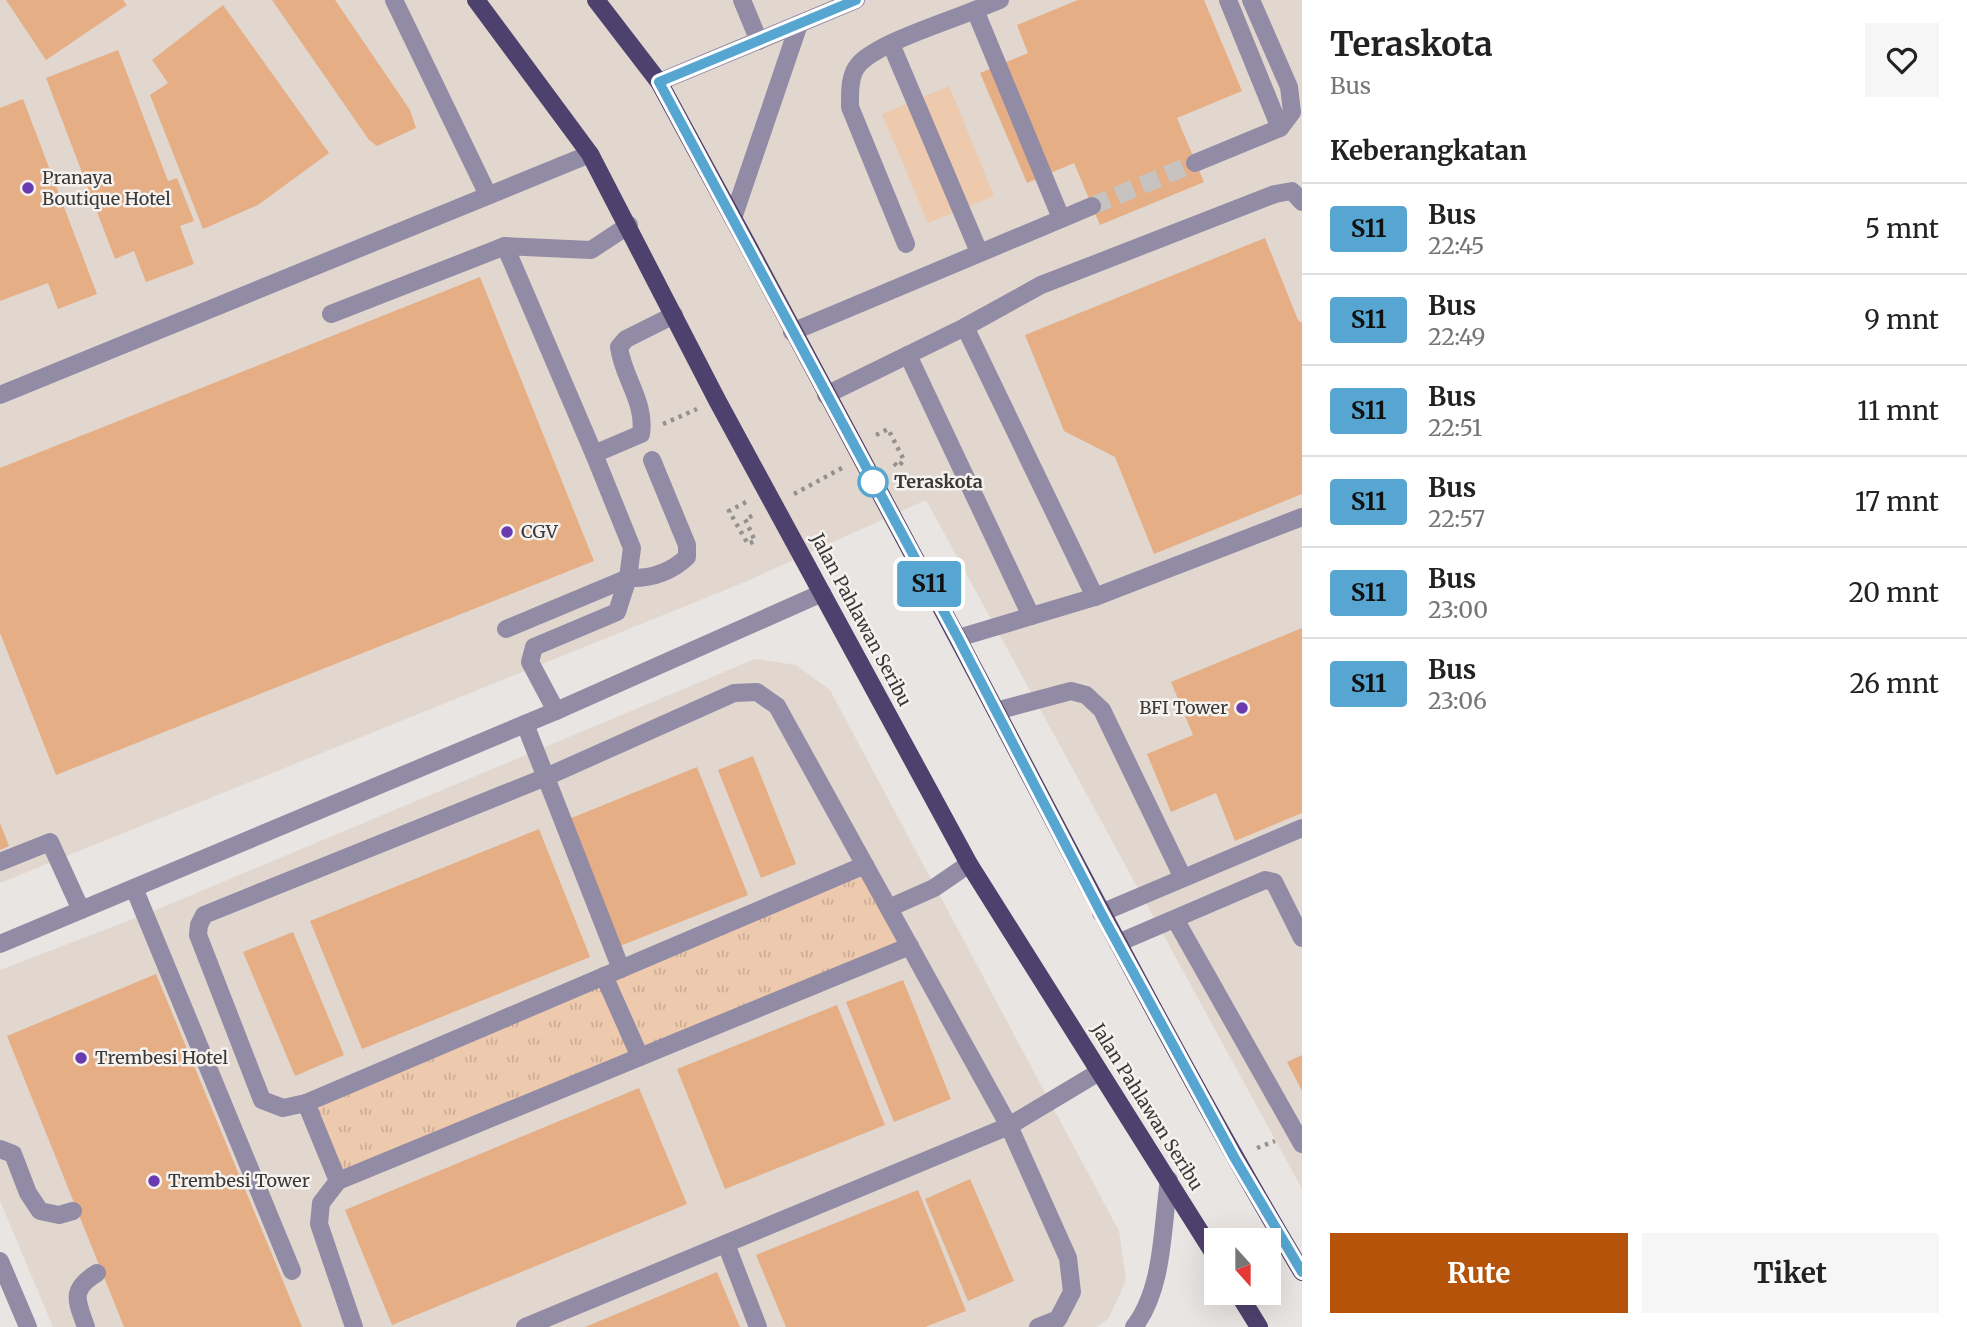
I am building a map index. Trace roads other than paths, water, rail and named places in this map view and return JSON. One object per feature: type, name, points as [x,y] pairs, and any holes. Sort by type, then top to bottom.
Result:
[{"type":"main road","name":"Jalan Pahlawan Seribu","points":[[476,0],[590,154],[717,400],[969,864],[1204,1237]]},
{"type":"main road","points":[[596,0],[659,82],[958,638],[1101,913],[1234,1157],[1302,1272]]},
{"type":"main road","points":[[1246,1306],[1259,1327]]},
{"type":"street","points":[[394,0],[488,195]]},
{"type":"street","points":[[742,0],[759,41]]},
{"type":"street","points":[[659,82],[799,24],[832,5],[856,0]]},
{"type":"street","points":[[906,244],[850,107],[850,84],[859,64],[891,44],[1000,0]]},
{"type":"street","points":[[1228,0],[1280,128]]},
{"type":"street","points":[[1195,163],[1280,128],[1292,112],[1292,101],[1251,0]]},
{"type":"street","points":[[975,10],[1061,218]]},
{"type":"street","points":[[733,218],[799,24]]},
{"type":"street","points":[[891,44],[979,252]]},
{"type":"street","points":[[0,395],[590,154]]},
{"type":"street","points":[[826,395],[965,327],[1041,285],[1275,194],[1292,191],[1302,202]]},
{"type":"street","points":[[792,332],[1092,206]]},
{"type":"street","points":[[331,314],[505,246],[591,250],[629,225]]},
{"type":"street","points":[[505,246],[632,548],[628,578],[617,612],[534,647],[530,662],[555,711]]},
{"type":"street","points":[[594,454],[641,433],[643,413],[620,359],[619,347],[626,339],[674,314]]},
{"type":"street","points":[[965,327],[1095,597]]},
{"type":"street","points":[[908,355],[1031,616]]},
{"type":"street","points":[[506,629],[628,578],[648,579],[678,566],[687,557],[687,545],[652,460]]},
{"type":"street","points":[[958,638],[1095,597],[1302,517]]},
{"type":"street","points":[[0,944],[525,724],[822,593]]},
{"type":"street","points":[[996,711],[1070,691],[1086,695],[1102,710],[1183,878]]},
{"type":"street","points":[[865,866],[306,1103],[283,1108],[262,1100],[198,935],[204,915],[546,778],[734,693],[757,692],[777,706],[1009,1126],[1068,1258],[1072,1293],[1058,1319],[1038,1327]]},
{"type":"street","points":[[525,724],[546,778],[640,1057]]},
{"type":"street","points":[[1101,913],[1302,828]]},
{"type":"street","points":[[0,862],[50,842],[81,910]]},
{"type":"street","points":[[889,908],[934,888],[969,864]]},
{"type":"street","points":[[1118,943],[1265,880],[1274,882],[1302,938]]},
{"type":"street","points":[[134,888],[292,1271]]},
{"type":"street","points":[[1175,919],[1299,1138]]},
{"type":"street","points":[[354,1327],[319,1224],[321,1203],[338,1181],[910,946]]},
{"type":"street","points":[[525,1327],[1009,1126],[1099,1072]]},
{"type":"street","points":[[306,1103],[338,1181]]},
{"type":"street","points":[[0,1149],[13,1154],[28,1193],[40,1211],[59,1215],[73,1211]]},
{"type":"street","points":[[1134,1327],[1144,1314],[1153,1291],[1169,1180]]},
{"type":"street","points":[[726,1244],[758,1327]]},
{"type":"street","points":[[0,1261],[28,1327]]},
{"type":"street","points":[[86,1327],[77,1300],[78,1290],[83,1282],[97,1273]]},
{"type":"tunnel","points":[[1092,206],[1195,163]]},
{"type":"place","name":"Pranaya Boutique Hotel","points":[[28,188]]},
{"type":"place","name":"Teraskota","points":[[873,482]]},
{"type":"place","name":"CGV","points":[[507,532]]},
{"type":"place","name":"BFI Tower","points":[[1242,708]]},
{"type":"place","name":"Trembesi Hotel","points":[[81,1058]]},
{"type":"place","name":"Trembesi Tower","points":[[154,1181]]}]
